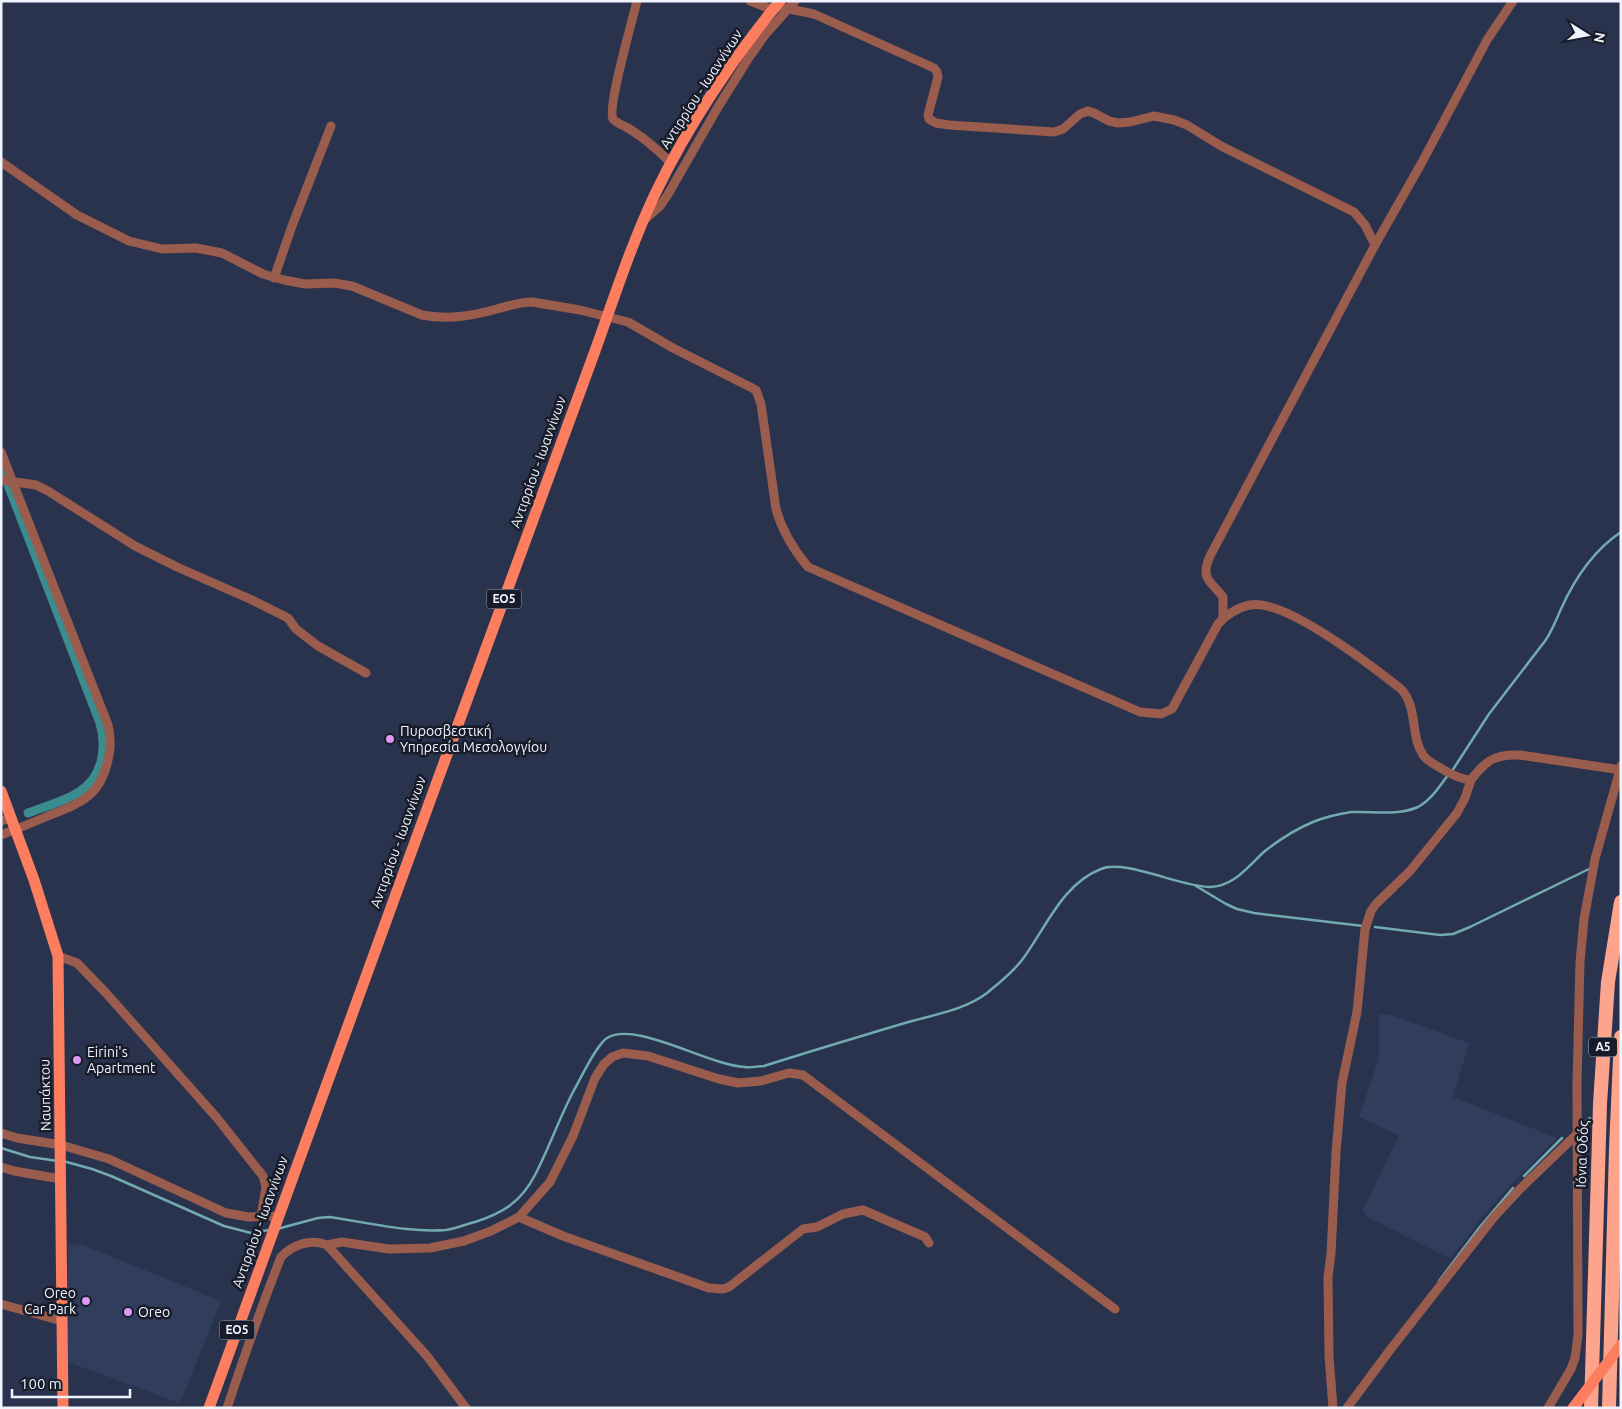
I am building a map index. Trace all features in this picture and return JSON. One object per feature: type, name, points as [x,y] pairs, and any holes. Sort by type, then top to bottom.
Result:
[{"type":"highway","name":"Ιόνια Οδός","points":[[1591,1408],[1600,1095],[1608,982],[1621,902]]},
{"type":"highway","name":"Α5","points":[[1609,1408],[1621,1038]]},
{"type":"main road","name":"Αντιρρίου - Ιωαννίνων","points":[[209,1408],[265,1248],[608,316],[621,276],[644,220],[671,163],[726,72],[782,5]]},
{"type":"main road","name":"Ναυπάκτου","points":[[1,791],[6,819],[16,829],[50,926],[58,956],[64,1408]]},
{"type":"main road","points":[[1572,1408],[1621,1345]]},
{"type":"street","points":[[637,1],[613,98],[612,116],[615,121],[652,144],[671,163]]},
{"type":"street","points":[[750,1],[782,5],[814,14],[934,68],[938,77],[928,114],[932,122],[949,125],[1054,132],[1063,129],[1080,114],[1088,111],[1118,123],[1154,116],[1174,120],[1187,125],[1221,146],[1354,212],[1365,226],[1375,246]]},
{"type":"street","points":[[1,162],[77,215],[129,242],[162,249],[196,248],[222,253],[274,278],[305,284],[334,283],[352,286],[422,315],[438,318],[479,314],[512,304],[532,302],[608,316],[635,325],[673,348],[756,390],[761,404],[779,522],[791,545],[808,566],[1133,709],[1151,714],[1161,714],[1175,706],[1202,651],[1223,618],[1224,599],[1207,578],[1206,566],[1486,40],[1513,1]]},
{"type":"street","points":[[644,220],[663,201],[718,107],[765,35],[782,5]]},
{"type":"street","points":[[274,278],[331,126]]},
{"type":"street","points":[[1,452],[108,725],[111,740],[104,777],[91,795],[78,804],[1,835]]},
{"type":"street","points":[[1,480],[36,485],[135,546],[177,568],[243,596],[288,618],[296,629],[318,646],[366,673]]},
{"type":"street","points":[[1223,618],[1248,605],[1260,605],[1288,613],[1334,640],[1380,672],[1406,694],[1410,701],[1416,734],[1423,755],[1428,761],[1455,776],[1471,780]]},
{"type":"street","points":[[1333,1408],[1329,1356],[1328,1277],[1331,1254],[1336,1152],[1342,1090],[1357,1012],[1364,929],[1376,904],[1410,871],[1457,813],[1465,798],[1471,780],[1489,761],[1505,754],[1520,754],[1620,769],[1595,859],[1584,919],[1580,962],[1577,1134],[1578,1334],[1575,1358],[1571,1369],[1548,1408]]},
{"type":"street","points":[[58,956],[77,963],[106,993],[217,1118],[263,1176],[266,1187],[261,1216]]},
{"type":"street","points":[[227,1408],[255,1323],[281,1257],[289,1250],[310,1241],[327,1245],[342,1242],[389,1249],[430,1248],[464,1241],[491,1231],[518,1217],[550,1182],[573,1136],[596,1078],[604,1064],[612,1057],[624,1053],[648,1056],[719,1079],[738,1083],[761,1081],[789,1073],[799,1073],[811,1080],[1115,1309]]},
{"type":"street","points":[[1,1132],[17,1138],[110,1159],[220,1210],[249,1217],[276,1218]]},
{"type":"street","points":[[1347,1408],[1494,1218],[1521,1188],[1577,1134]]},
{"type":"street","points":[[1,1166],[14,1171],[62,1174]]},
{"type":"street","points":[[518,1217],[563,1236],[709,1288],[717,1289],[729,1287],[803,1229],[817,1228],[852,1211],[868,1211],[925,1237],[930,1243]]},
{"type":"street","points":[[327,1245],[427,1356],[466,1408]]},
{"type":"street","points":[[265,1248],[281,1257]]},
{"type":"street","points":[[1,1304],[62,1321]]},
{"type":"shaded area","points":[[1388,1014],[1469,1043],[1453,1097],[1557,1138],[1506,1190],[1450,1259],[1366,1216],[1363,1210],[1399,1135],[1359,1117],[1379,1057],[1379,1015]]},
{"type":"shaded area","points":[[68,1244],[83,1245],[221,1301],[180,1403],[68,1362]]},
{"type":"waterway","points":[[1,467],[4,473]]},
{"type":"waterway","points":[[7,482],[100,723],[103,742],[103,752],[98,770],[87,786],[67,799],[28,813]]},
{"type":"waterway","points":[[1452,771],[1489,714],[1547,637],[1566,598],[1586,566],[1611,539],[1621,532]]},
{"type":"waterway","points":[[277,1229],[329,1217],[402,1229],[432,1231],[457,1228],[485,1219],[510,1205],[530,1184],[573,1092],[593,1055],[607,1038],[620,1034],[635,1035],[654,1039],[730,1065],[752,1067],[764,1066],[948,1011],[978,999],[1010,974],[1031,948],[1065,896],[1087,876],[1101,869],[1111,867],[1138,870],[1198,886],[1219,886],[1234,879],[1270,847],[1307,825],[1327,817],[1351,812],[1410,810],[1427,801],[1448,775]]},
{"type":"waterway","points":[[1375,927],[1440,935],[1453,934],[1589,869]]},
{"type":"waterway","points":[[1196,886],[1237,909],[1254,913],[1363,926]]},
{"type":"waterway","points":[[1586,1121],[1590,1118]]},
{"type":"waterway","points":[[1524,1176],[1562,1138]]},
{"type":"waterway","points":[[1,1148],[30,1157],[58,1161]]},
{"type":"waterway","points":[[63,1161],[111,1176],[224,1226],[251,1233],[269,1230]]},
{"type":"waterway","points":[[1439,1281],[1479,1228],[1513,1188]]},
{"type":"place","name":"Πυροσβεστική Υπηρεσία Μεσολογγίου","points":[[390,739]]},
{"type":"place","name":"Eirini's Apartment","points":[[77,1060]]},
{"type":"place","name":"Oreo Car Park","points":[[86,1301]]},
{"type":"place","name":"Oreo","points":[[128,1312]]}]
